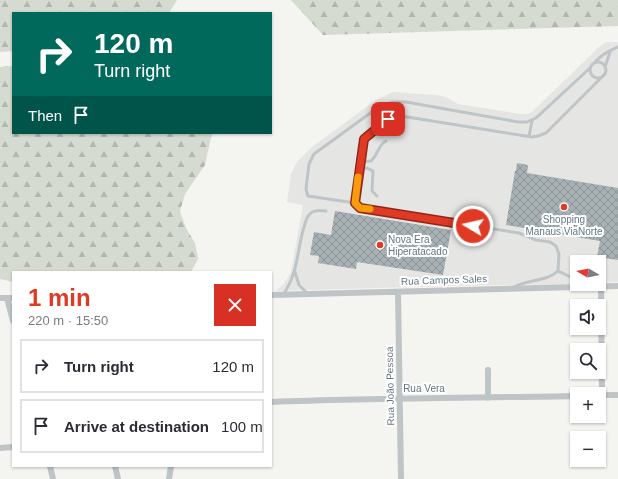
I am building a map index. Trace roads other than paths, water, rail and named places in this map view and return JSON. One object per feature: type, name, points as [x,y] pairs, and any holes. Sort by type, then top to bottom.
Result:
[{"type":"street","name":"Rua Campos Sales","points":[[272,295],[570,286]]},
{"type":"street","name":"Rua Campos Sales","points":[[606,286],[618,286]]},
{"type":"street","points":[[601,291],[601,387]]},
{"type":"street","name":"Rua João Pessoa","points":[[398,292],[401,479]]},
{"type":"street","points":[[0,298],[10,298],[12,313]]},
{"type":"street","points":[[488,370],[488,398]]},
{"type":"street","points":[[606,395],[618,395]]},
{"type":"street","name":"Rua Vera","points":[[272,402],[400,398],[570,396]]},
{"type":"street","points":[[0,448],[12,447]]},
{"type":"street","points":[[50,467],[53,479]]},
{"type":"street","points":[[115,467],[118,479]]},
{"type":"street","points":[[169,479],[171,467]]},
{"type":"lane","points":[[558,271],[559,251],[556,246],[550,242],[536,240],[519,233],[360,208],[355,203],[307,195],[306,189],[309,164],[317,152],[380,106],[392,102],[406,102],[518,122],[532,120],[590,68],[605,52],[610,52],[618,48]]},
{"type":"lane","points":[[355,203],[364,139],[388,119],[395,116],[401,116],[529,136],[538,136],[546,133],[602,77],[606,72],[605,67],[610,52]]},
{"type":"lane","points":[[593,64],[601,63],[605,67]]},
{"type":"lane","points":[[590,68],[590,74],[594,78],[602,77]]},
{"type":"lane","points":[[529,136],[532,120]]},
{"type":"lane","points":[[360,162],[372,161],[381,144],[386,141]]},
{"type":"lane","points":[[359,169],[367,168],[373,171],[372,191],[377,196]]},
{"type":"lane","points":[[283,295],[295,272],[306,218],[315,211],[326,212]]},
{"type":"lane","points":[[558,271],[570,277]]},
{"type":"lane","points":[[513,288],[523,283],[550,277],[558,271]]},
{"type":"lane","points":[[295,272],[299,285],[308,294]]},
{"type":"place","name":"Shopping Manaus ViaNorte","points":[[564,207]]},
{"type":"place","name":"Nova Era Hiperatacado","points":[[380,245]]}]
